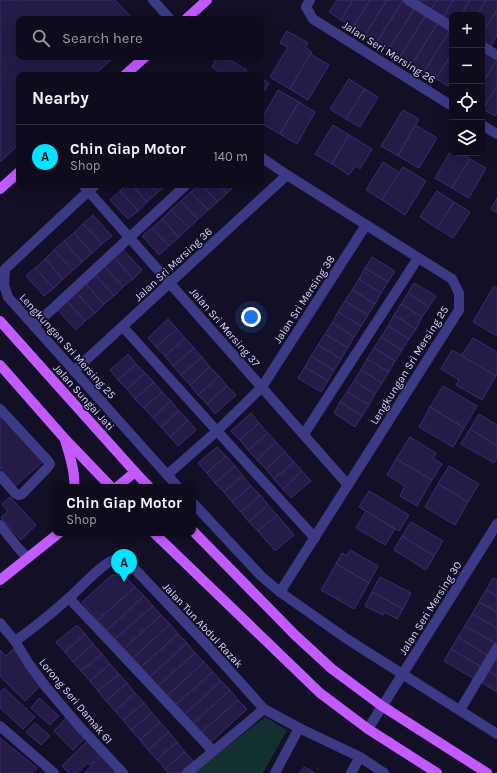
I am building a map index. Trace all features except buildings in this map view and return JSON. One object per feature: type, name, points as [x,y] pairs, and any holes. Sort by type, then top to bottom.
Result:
[{"type":"main road","points":[[189,16],[207,0]]},
{"type":"main road","points":[[128,72],[142,60]]},
{"type":"main road","points":[[0,189],[16,175]]},
{"type":"main road","name":"Jalan Sungai Jati","points":[[0,322],[135,472]]},
{"type":"main road","points":[[0,366],[65,439],[108,484]]},
{"type":"main road","points":[[65,439],[73,470],[75,484]]},
{"type":"main road","points":[[121,484],[135,472],[146,484]]},
{"type":"main road","points":[[196,534],[295,635],[326,664],[382,706],[487,773]]},
{"type":"main road","points":[[0,580],[55,536]]},
{"type":"main road","points":[[155,536],[320,693],[368,728],[437,773]]},
{"type":"street","name":"Jalan Seri Mersing 26","points":[[310,0],[306,7],[313,19],[449,104]]},
{"type":"street","points":[[408,0],[449,25]]},
{"type":"street","points":[[159,2],[168,16]]},
{"type":"street","points":[[485,48],[497,55]]},
{"type":"street","points":[[485,126],[497,134]]},
{"type":"street","name":"Lengkungan Sri Mersing 25","points":[[264,159],[452,279],[459,293],[459,310],[280,592]]},
{"type":"street","name":"Jalan Sri Mersing 36","points":[[74,371],[287,175]]},
{"type":"street","name":"Lengkungan Sri Mersing 25","points":[[88,188],[5,269],[4,285],[8,297],[175,484]]},
{"type":"street","name":"Jalan Sri Mersing 37","points":[[90,188],[129,237],[348,485]]},
{"type":"street","points":[[34,326],[183,188]]},
{"type":"street","name":"Jalan Sri Mersing 38","points":[[167,475],[262,387],[366,225]]},
{"type":"street","points":[[304,434],[418,258]]},
{"type":"street","points":[[123,327],[216,431],[315,538]]},
{"type":"street","points":[[0,409],[50,464],[22,494],[19,495],[15,493],[0,476]]},
{"type":"street","points":[[196,506],[261,576],[280,592],[347,639],[497,734]]},
{"type":"street","name":"Jalan Seri Mersing 30","points":[[368,728],[497,524]]},
{"type":"street","points":[[0,525],[18,549],[28,558]]},
{"type":"street","name":"Jalan Tun Abdul Razak","points":[[15,642],[69,598],[106,564],[114,560],[129,563],[205,643],[264,709],[299,728],[360,757],[384,773]]},
{"type":"street","points":[[69,598],[213,751]]},
{"type":"street","name":"Lorong Seri Damak 61","points":[[0,623],[46,687],[79,726],[124,773]]},
{"type":"street","points":[[460,710],[497,648]]},
{"type":"street","points":[[187,773],[264,709]]},
{"type":"street","points":[[0,726],[54,773]]},
{"type":"street","points":[[275,773],[299,728]]},
{"type":"street","points":[[351,773],[360,757]]},
{"type":"green space","points":[[265,717],[287,730],[263,773],[193,773]]},
{"type":"place","name":"Chin Giap Motor","points":[[124,582]]}]
